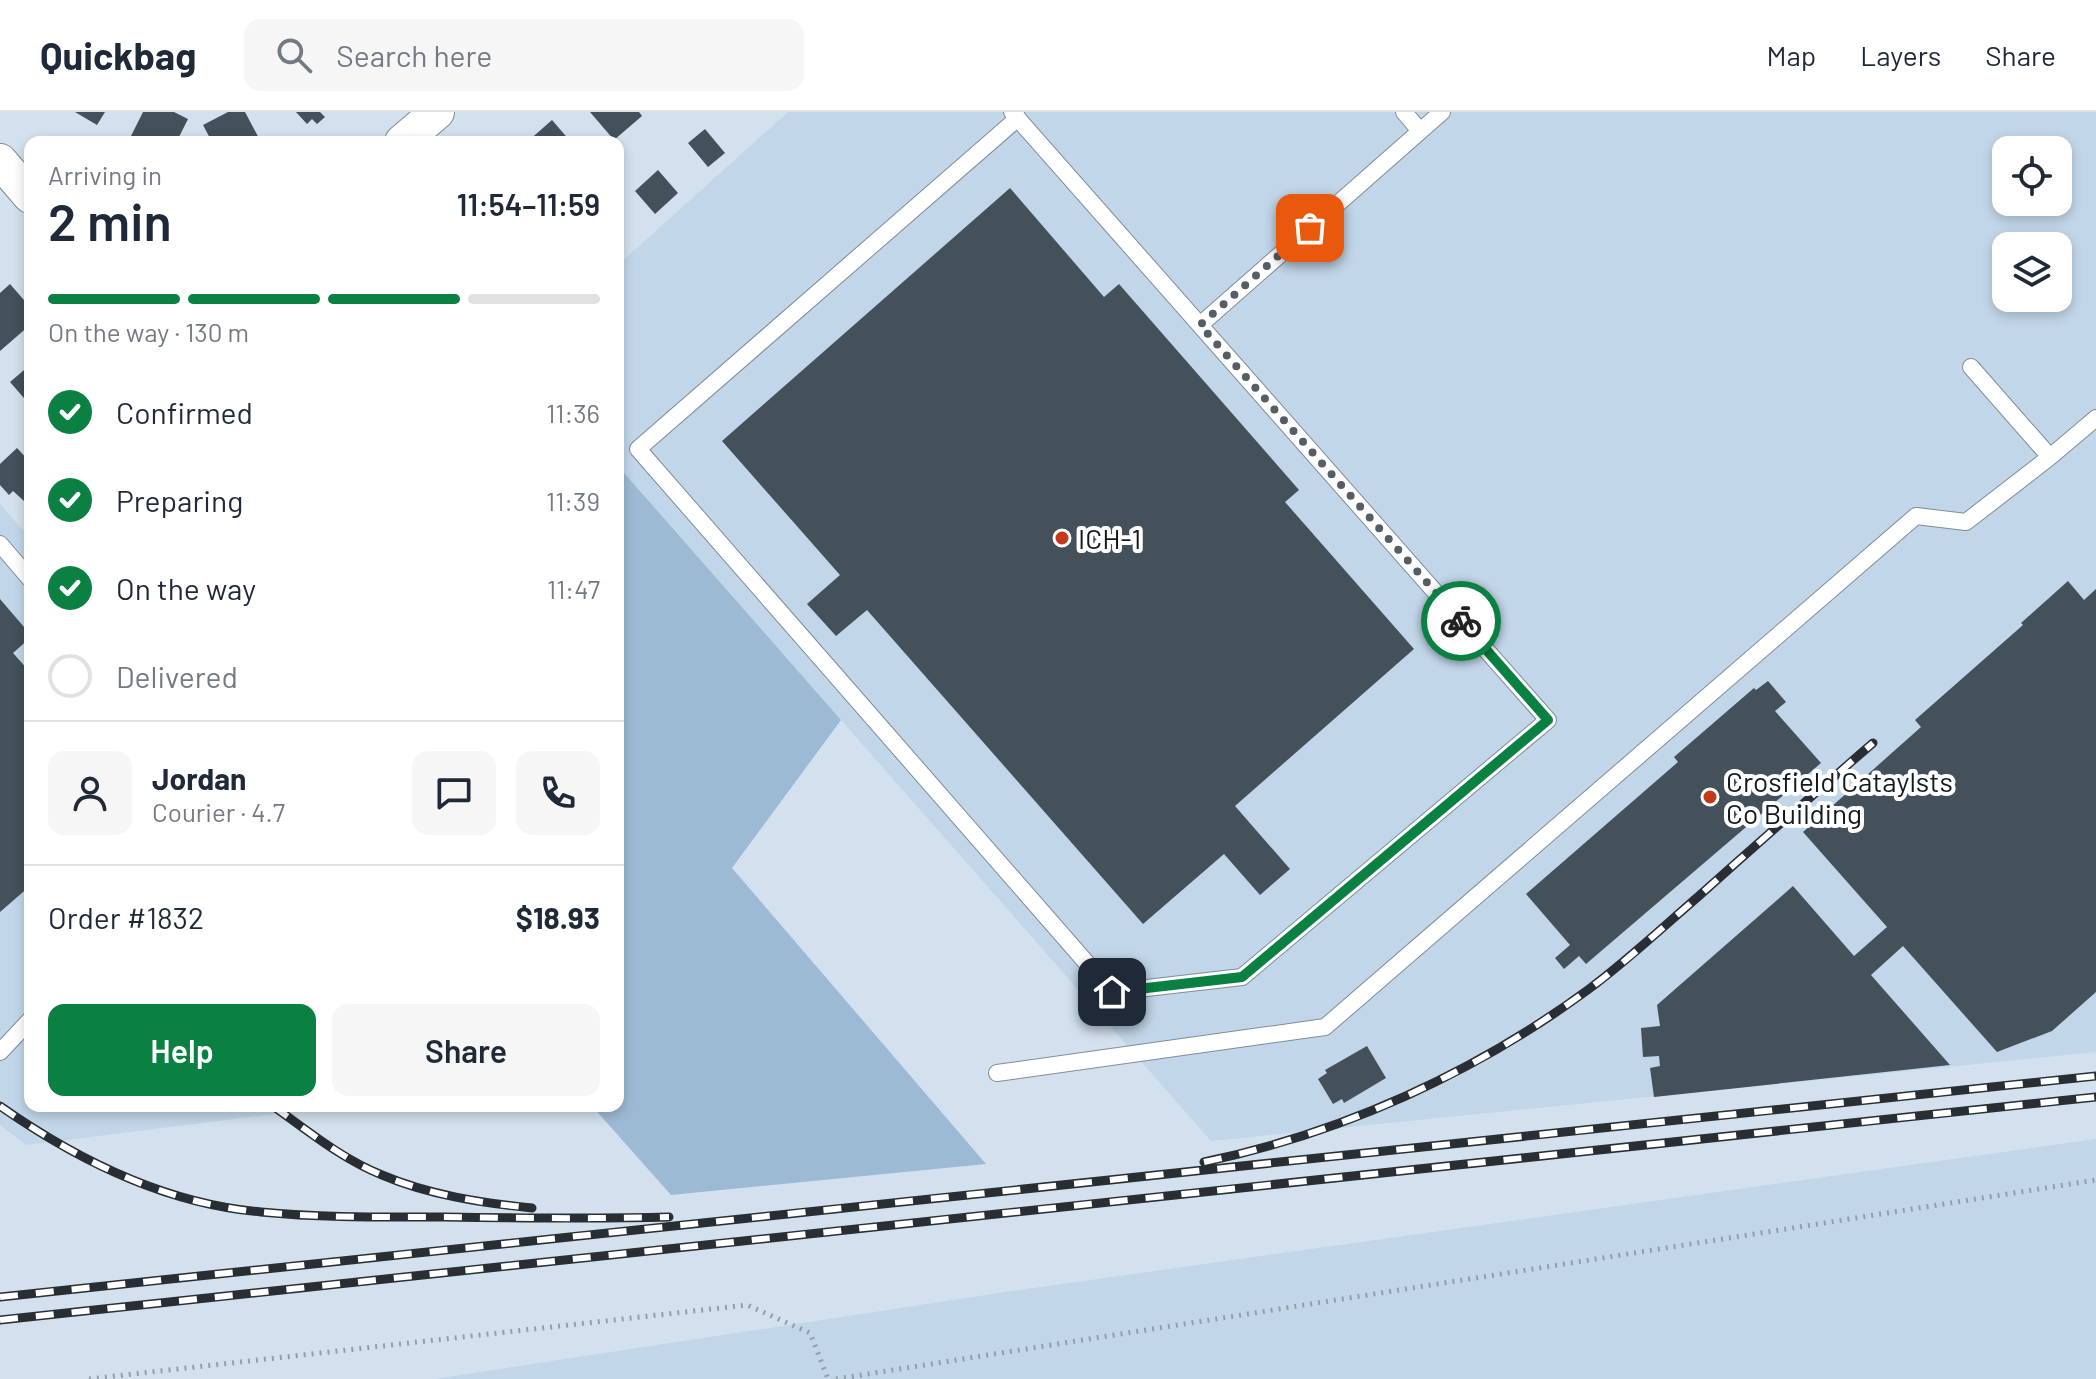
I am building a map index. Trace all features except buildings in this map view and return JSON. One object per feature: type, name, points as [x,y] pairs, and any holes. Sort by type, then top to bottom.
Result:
[{"type":"street","points":[[409,136],[437,112]]},
{"type":"street","points":[[0,161],[24,189]]},
{"type":"lane","points":[[1404,112],[1420,131]]},
{"type":"lane","points":[[1200,325],[1442,112]]},
{"type":"lane","points":[[1015,115],[1548,720],[1242,977],[1112,992],[638,449],[1015,115]]},
{"type":"lane","points":[[1971,367],[2050,457]]},
{"type":"lane","points":[[997,1073],[1325,1027],[1916,516],[1966,522],[2096,418]]},
{"type":"lane","points":[[0,544],[24,572]]},
{"type":"lane","points":[[0,1052],[24,1026]]},
{"type":"path","points":[[836,1379],[2096,1180]]},
{"type":"path","points":[[89,1379],[747,1305],[810,1333],[828,1379]]},
{"type":"shaded area","points":[[788,112],[2096,112],[2096,1052],[1211,1141],[624,473],[624,260]]},
{"type":"shaded area","points":[[624,473],[841,720],[732,868],[986,1164],[671,1195],[597,1112],[624,1112]]},
{"type":"shaded area","points":[[0,504],[24,531],[24,1112],[291,1112],[26,1145],[0,1125]]},
{"type":"shaded area","points":[[2096,1139],[2096,1379],[435,1379],[1012,1291]]},
{"type":"railway","points":[[1204,1162],[1306,1135],[1356,1117],[1453,1073],[1545,1019],[1632,955],[1873,743]]},
{"type":"railway","points":[[0,1297],[2096,1076]]},
{"type":"railway","points":[[0,1320],[2096,1097]]},
{"type":"railway","points":[[0,1106],[60,1144],[124,1176],[191,1200],[226,1207],[352,1217],[669,1217]]},
{"type":"railway","points":[[281,1112],[339,1153],[382,1175],[456,1197],[532,1208]]},
{"type":"way so far","points":[[1310,228],[1200,325],[1461,621]]},
{"type":"place","name":"ICH-1","points":[[1062,538]]},
{"type":"place","name":"Crosfield Cataylsts Co Building","points":[[1710,797]]},
{"type":"route","points":[[1112,992],[1242,977],[1548,720],[1461,621]]}]
